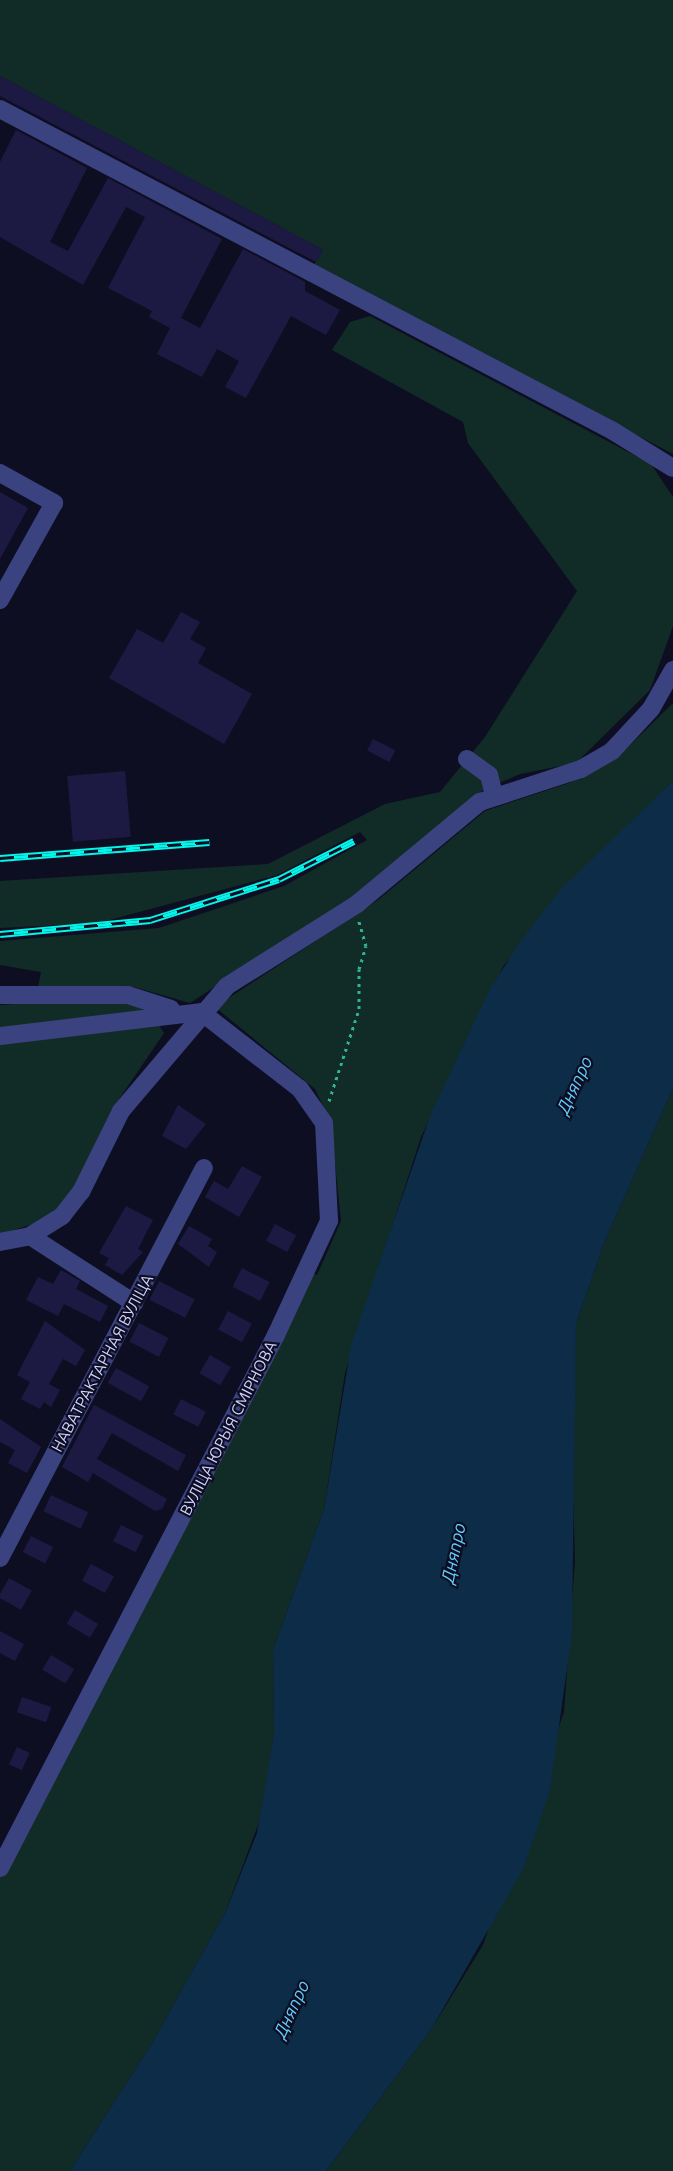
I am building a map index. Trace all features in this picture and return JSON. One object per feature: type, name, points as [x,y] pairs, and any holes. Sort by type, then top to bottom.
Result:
[{"type":"street","points":[[0,109],[613,431],[673,468]]},
{"type":"street","points":[[0,473],[54,502],[0,600]]},
{"type":"street","points":[[0,1242],[30,1236],[62,1216],[81,1191],[121,1111],[201,1012],[227,986],[357,904],[494,795],[581,769],[612,750],[651,709],[673,670]]},
{"type":"street","points":[[467,759],[489,776],[494,795]]},
{"type":"street","points":[[0,995],[118,994],[175,1011]]},
{"type":"street","points":[[0,1036],[175,1011],[201,1012]]},
{"type":"street","name":"ВУЛІЦА ЮРЫЯ СМІРНОВА","points":[[0,1868],[276,1335],[325,1230],[330,1176],[324,1123],[300,1089],[201,1012]]},
{"type":"street","name":"НАВАТРАКТАРНАЯ ВУЛІЦА","points":[[0,1558],[204,1168]]},
{"type":"street","points":[[30,1236],[134,1303]]},
{"type":"path","points":[[324,1123],[359,1009],[359,969],[366,946],[357,904]]},
{"type":"green space","points":[[0,0],[673,0],[673,454],[314,265],[323,250],[0,76]]},
{"type":"green space","points":[[370,316],[651,464],[673,497],[673,626],[650,690],[576,763],[520,774],[483,790],[367,887],[190,1003],[134,987],[38,988],[41,972],[0,965],[0,941],[159,928],[284,886],[367,840],[360,832],[277,875],[98,923],[0,928],[0,881],[268,864],[385,804],[440,792],[485,737],[577,591],[468,443],[463,422],[332,350],[350,322]]},
{"type":"green space","points":[[673,703],[673,781],[606,847],[504,965],[421,1137],[345,1373],[324,1509],[273,1650],[274,1734],[264,1809],[225,1913],[152,2043],[70,2171],[0,2171],[0,1875],[305,1271],[317,1275],[341,1221],[331,1124],[315,1089],[215,1007],[378,900],[485,811],[569,783],[617,758]]},
{"type":"green space","points":[[103,998],[146,1006],[164,1033],[111,1111],[72,1193],[44,1221],[0,1234],[0,1005]]},
{"type":"green space","points":[[673,1088],[673,2171],[326,2171],[432,2028],[483,1945],[564,1712],[575,1561],[571,1412],[576,1324],[604,1243]]},
{"type":"water","name":"Дняпро","points":[[673,781],[673,1088],[604,1243],[576,1324],[572,1633],[550,1790],[523,1869],[432,2028],[326,2171],[70,2171],[152,2043],[225,1913],[257,1833],[274,1734],[273,1650],[324,1509],[351,1346],[430,1116],[490,989],[520,942],[562,888]]},
{"type":"building","points":[[0,76],[323,250],[316,262],[0,96]]},
{"type":"building","points":[[16,130],[87,168],[50,242],[68,251],[108,178],[222,239],[181,318],[200,328],[243,249],[305,282],[305,291],[340,310],[326,335],[291,316],[246,398],[225,387],[239,361],[217,349],[202,377],[157,354],[170,328],[149,317],[152,311],[108,288],[145,217],[126,207],[83,285],[0,237],[0,162]]},
{"type":"building","points":[[0,492],[28,508],[0,559]]},
{"type":"building","points":[[181,612],[200,622],[190,639],[206,648],[198,663],[252,694],[224,744],[109,678],[137,629],[163,643]]},
{"type":"building","points":[[373,739],[395,750],[389,762],[367,751]]},
{"type":"building","points":[[125,771],[131,837],[73,842],[67,776]]},
{"type":"building","points":[[178,1105],[206,1124],[186,1149],[162,1136]]},
{"type":"building","points":[[242,1166],[262,1177],[239,1217],[205,1197],[214,1181],[228,1189]]},
{"type":"building","points":[[126,1206],[153,1220],[138,1249],[143,1252],[122,1275],[105,1265],[109,1258],[99,1253]]},
{"type":"building","points":[[275,1224],[296,1235],[287,1252],[266,1241]]},
{"type":"building","points":[[189,1226],[212,1239],[208,1246],[217,1252],[209,1267],[178,1244]]},
{"type":"building","points":[[242,1268],[270,1282],[260,1301],[232,1287]]},
{"type":"building","points":[[61,1270],[80,1281],[76,1289],[108,1306],[100,1322],[64,1304],[58,1316],[26,1300],[38,1277],[53,1284]]},
{"type":"building","points":[[159,1281],[195,1299],[185,1318],[149,1300]]},
{"type":"building","points":[[228,1311],[252,1324],[242,1342],[218,1330]]},
{"type":"building","points":[[45,1321],[85,1350],[76,1366],[63,1359],[49,1384],[60,1390],[51,1407],[44,1402],[40,1409],[21,1399],[30,1382],[17,1375]]},
{"type":"building","points":[[139,1323],[168,1338],[159,1357],[129,1342]]},
{"type":"building","points":[[210,1355],[231,1367],[220,1385],[200,1373]]},
{"type":"building","points":[[116,1368],[149,1386],[141,1401],[108,1383]]},
{"type":"building","points":[[181,1399],[206,1412],[198,1427],[173,1414]]},
{"type":"building","points":[[94,1405],[186,1455],[178,1471],[112,1433],[97,1459],[167,1499],[162,1509],[155,1511],[93,1473],[88,1482],[62,1467]]},
{"type":"building","points":[[0,1419],[41,1447],[27,1473],[8,1463],[15,1450],[0,1442]]},
{"type":"building","points":[[51,1495],[88,1512],[81,1529],[43,1511]]},
{"type":"building","points":[[121,1525],[143,1536],[136,1552],[113,1541]]},
{"type":"building","points":[[31,1536],[53,1547],[45,1563],[23,1552]]},
{"type":"building","points":[[91,1564],[114,1576],[105,1593],[82,1581]]},
{"type":"building","points":[[9,1578],[32,1591],[21,1610],[0,1598]]},
{"type":"building","points":[[75,1610],[98,1624],[90,1638],[67,1624]]},
{"type":"building","points":[[0,1631],[24,1644],[15,1661],[0,1653]]},
{"type":"building","points":[[51,1655],[74,1669],[65,1683],[42,1670]]},
{"type":"building","points":[[22,1697],[51,1707],[46,1722],[17,1712]]},
{"type":"building","points":[[17,1747],[30,1753],[22,1770],[9,1764]]},
{"type":"railway","points":[[0,934],[150,920],[279,879],[354,841]]},
{"type":"railway","points":[[0,858],[209,842]]}]
